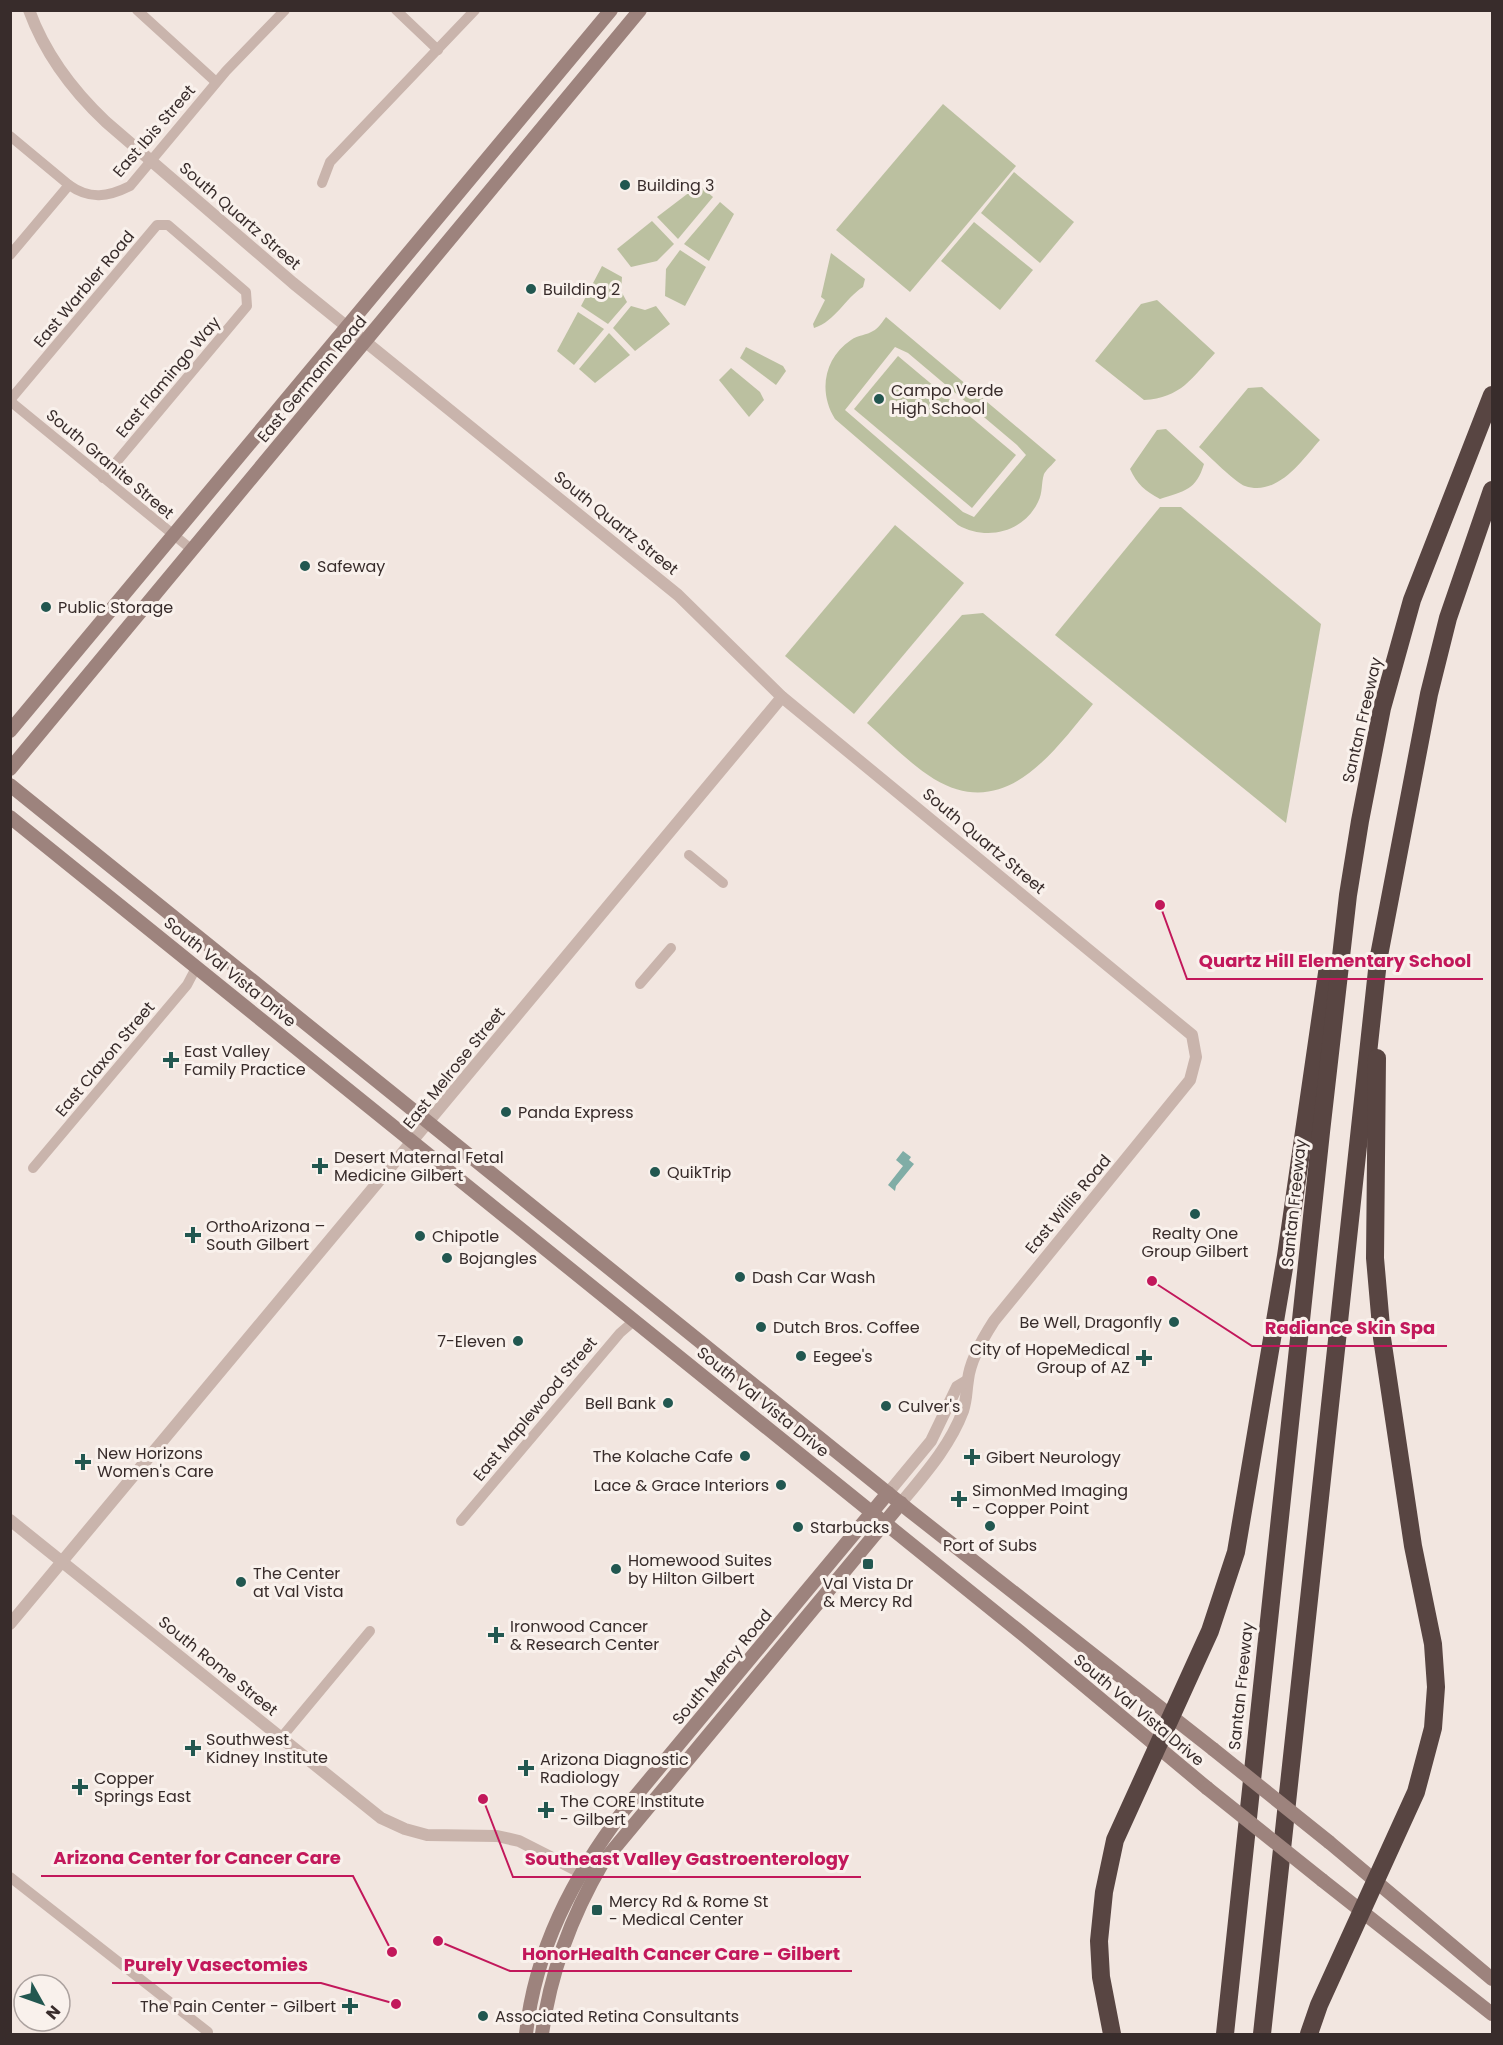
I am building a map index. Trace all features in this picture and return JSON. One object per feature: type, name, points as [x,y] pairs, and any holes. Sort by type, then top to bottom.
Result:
[{"type":"highway","name":"Santan Freeway","points":[[1225,2034],[1276,1536],[1348,896],[1382,708],[1412,600],[1492,395]]},
{"type":"highway","points":[[1262,2034],[1378,961],[1429,694],[1448,618],[1492,490]]},
{"type":"highway","points":[[1112,2034],[1101,1977],[1100,1953],[1104,1892],[1115,1840],[1210,1631],[1236,1552],[1286,1256],[1332,941],[1348,896]]},
{"type":"highway","points":[[1309,2034],[1318,2005],[1419,1782],[1433,1728],[1436,1687],[1433,1644],[1413,1546],[1395,1437],[1376,1269],[1376,1074],[1382,1002],[1378,961]]},
{"type":"main road","name":"East Germann Road","points":[[10,731],[611,10]]},
{"type":"main road","name":"East Germann Road","points":[[10,769],[640,10]]},
{"type":"main road","name":"South Val Vista Drive","points":[[10,785],[900,1503],[1329,1842],[1492,1979]]},
{"type":"main road","name":"South Val Vista Drive","points":[[10,817],[872,1512],[1158,1749],[1492,2014]]},
{"type":"main road","points":[[197,966],[212,948]]},
{"type":"main road","points":[[634,1320],[650,1301]]},
{"type":"main road","name":"South Mercy Road","points":[[526,2034],[533,1990],[542,1958],[556,1920],[580,1872],[624,1810],[888,1493]]},
{"type":"main road","name":"South Mercy Road","points":[[593,1879],[617,1844],[683,1763],[900,1503]]},
{"type":"main road","points":[[542,2034],[548,1993],[558,1960],[593,1879],[580,1872]]},
{"type":"street","name":"South Quartz Street","points":[[29,10],[41,39],[74,89],[95,112],[293,283],[678,595],[782,697],[1187,1029],[1196,1051]]},
{"type":"street","points":[[137,10],[216,82]]},
{"type":"street","name":"East Ibis Street","points":[[69,185],[81,194],[115,193],[130,186],[216,82],[285,10]]},
{"type":"street","points":[[396,10],[438,50]]},
{"type":"street","points":[[322,183],[330,162],[475,10]]},
{"type":"street","points":[[10,136],[69,185],[10,255]]},
{"type":"street","name":"East Flamingo Way","points":[[103,478],[247,306],[246,292],[168,225],[157,225]]},
{"type":"street","name":"East Warbler Road","points":[[10,400],[157,225]]},
{"type":"street","name":"South Granite Street","points":[[10,400],[191,549]]},
{"type":"street","name":"East Melrose Street","points":[[10,1624],[415,1142],[782,697]]},
{"type":"street","points":[[689,855],[723,883]]},
{"type":"street","points":[[640,984],[671,948]]},
{"type":"street","name":"East Claxon Street","points":[[33,1168],[187,985],[197,966]]},
{"type":"street","name":"East Willis Road","points":[[900,1503],[929,1468],[953,1433],[969,1391],[967,1381],[978,1350],[994,1321],[1186,1086],[1194,1072],[1196,1051]]},
{"type":"street","name":"East Maplewood Street","points":[[461,1521],[612,1341],[634,1320]]},
{"type":"street","name":"East Willis Road","points":[[888,1493],[931,1441],[957,1388],[967,1381]]},
{"type":"street","name":"South Rome Street","points":[[10,1520],[373,1812],[392,1824],[426,1835],[497,1836],[519,1841],[580,1872]]},
{"type":"street","points":[[281,1738],[370,1631]]},
{"type":"street","points":[[10,1877],[208,2032]]},
{"type":"green space","points":[[943,104],[1016,166],[910,292],[836,230]]},
{"type":"green space","points":[[1014,172],[1074,222],[1040,263],[981,213]]},
{"type":"green space","points":[[699,185],[713,197],[678,239],[657,217]]},
{"type":"green space","points":[[720,202],[734,214],[709,261],[684,244]]},
{"type":"green space","points":[[652,221],[674,244],[657,261],[631,267],[617,249]]},
{"type":"green space","points":[[974,222],[1033,270],[1000,310],[941,261]]},
{"type":"green space","points":[[680,250],[706,267],[685,306],[665,296],[666,269]]},
{"type":"green space","points":[[831,253],[865,279],[863,287],[850,297],[834,315],[822,325],[814,328],[813,324],[825,300],[821,297]]},
{"type":"green space","points":[[602,266],[622,277],[621,291],[627,302],[608,324],[581,306]]},
{"type":"green space","points":[[1157,300],[1215,353],[1177,391],[1144,400],[1095,361],[1141,304]]},
{"type":"green space","points":[[631,306],[645,310],[656,306],[670,324],[635,351],[613,328]]},
{"type":"green space","points":[[578,312],[604,329],[574,365],[557,351]]},
{"type":"green space","points":[[886,317],[1056,460],[1044,474],[1038,502],[1023,521],[1003,531],[992,533],[980,533],[958,525],[835,419],[825,387],[826,376],[835,356],[854,338],[879,327]],"holes":[[[895,347],[908,353],[1026,455],[974,517],[963,512],[845,410]]]},
{"type":"green space","points":[[609,333],[630,355],[595,383],[579,369]]},
{"type":"green space","points":[[746,347],[783,366],[786,371],[776,385],[740,358]]},
{"type":"green space","points":[[898,356],[1016,455],[972,508],[854,409]]},
{"type":"green space","points":[[731,368],[760,392],[764,400],[749,417],[719,380]]},
{"type":"green space","points":[[1262,387],[1320,440],[1288,475],[1278,482],[1257,488],[1241,484],[1199,447],[1248,388]]},
{"type":"green space","points":[[1166,429],[1204,464],[1197,479],[1188,488],[1160,499],[1142,487],[1130,469],[1157,430]]},
{"type":"green space","points":[[1160,507],[1181,507],[1321,624],[1286,823],[1055,635]]},
{"type":"green space","points":[[895,525],[964,583],[854,714],[785,656]]},
{"type":"green space","points":[[983,613],[1093,704],[1061,742],[1026,776],[1005,787],[984,792],[960,790],[934,779],[908,760],[867,723],[962,615]]},
{"type":"water","points":[[903,1151],[911,1157],[909,1160],[914,1164],[896,1186],[895,1191],[888,1185],[903,1166],[896,1160]]},
{"type":"place","name":"Building 3","points":[[625,185]]},
{"type":"place","name":"Building 2","points":[[531,289]]},
{"type":"place","name":"Campo Verde High School","points":[[879,399]]},
{"type":"place","name":"Safeway","points":[[305,566]]},
{"type":"place","name":"Public Storage","points":[[46,607]]},
{"type":"place","name":"Quartz Hill Elementary School","points":[[1160,905]]},
{"type":"place","name":"East Valley Family Practice","points":[[171,1060]]},
{"type":"place","name":"Panda Express","points":[[506,1112]]},
{"type":"place","name":"Desert Maternal Fetal Medicine Gilbert","points":[[320,1166]]},
{"type":"place","name":"QuikTrip","points":[[655,1172]]},
{"type":"place","name":"Realty One Group Gilbert","points":[[1195,1214]]},
{"type":"place","name":"OrthoArizona – South Gilbert","points":[[193,1235]]},
{"type":"place","name":"Chipotle","points":[[420,1236]]},
{"type":"place","name":"Bojangles","points":[[447,1258]]},
{"type":"place","name":"Dash Car Wash","points":[[740,1277]]},
{"type":"place","name":"Radiance Skin Spa","points":[[1152,1281]]},
{"type":"place","name":"Be Well, Dragonfly","points":[[1174,1322]]},
{"type":"place","name":"Dutch Bros. Coffee","points":[[761,1327]]},
{"type":"place","name":"7-Eleven","points":[[518,1341]]},
{"type":"place","name":"Eegee's","points":[[801,1356]]},
{"type":"place","name":"City of HopeMedical Group of AZ","points":[[1144,1358]]},
{"type":"place","name":"Bell Bank","points":[[668,1403]]},
{"type":"place","name":"Culver's","points":[[886,1406]]},
{"type":"place","name":"The Kolache Cafe","points":[[745,1456]]},
{"type":"place","name":"Gibert Neurology","points":[[972,1457]]},
{"type":"place","name":"New Horizons Women's Care","points":[[83,1462]]},
{"type":"place","name":"Lace & Grace Interiors","points":[[781,1485]]},
{"type":"place","name":"SimonMed Imaging - Copper Point","points":[[959,1499]]},
{"type":"place","name":"Port of Subs","points":[[990,1526]]},
{"type":"place","name":"Starbucks","points":[[798,1527]]},
{"type":"place","name":"Val Vista Dr & Mercy Rd","points":[[868,1564]]},
{"type":"place","name":"Homewood Suites by Hilton Gilbert","points":[[616,1569]]},
{"type":"place","name":"The Center at Val Vista","points":[[241,1582]]},
{"type":"place","name":"Ironwood Cancer & Research Center","points":[[496,1635]]},
{"type":"place","name":"Southwest Kidney Institute","points":[[193,1748]]},
{"type":"place","name":"Arizona Diagnostic Radiology","points":[[526,1768]]},
{"type":"place","name":"Copper Springs East","points":[[80,1787]]},
{"type":"place","name":"Southeast Valley Gastroenterology","points":[[483,1799]]},
{"type":"place","name":"The CORE Institute - Gilbert","points":[[546,1810]]},
{"type":"place","name":"Mercy Rd & Rome St - Medical Center","points":[[597,1910]]},
{"type":"place","name":"HonorHealth Cancer Care - Gilbert","points":[[438,1941]]},
{"type":"place","name":"Arizona Center for Cancer Care","points":[[392,1952]]},
{"type":"place","name":"Purely Vasectomies","points":[[396,2004]]},
{"type":"place","name":"The Pain Center - Gilbert","points":[[350,2006]]},
{"type":"place","name":"Associated Retina Consultants","points":[[483,2016]]}]
